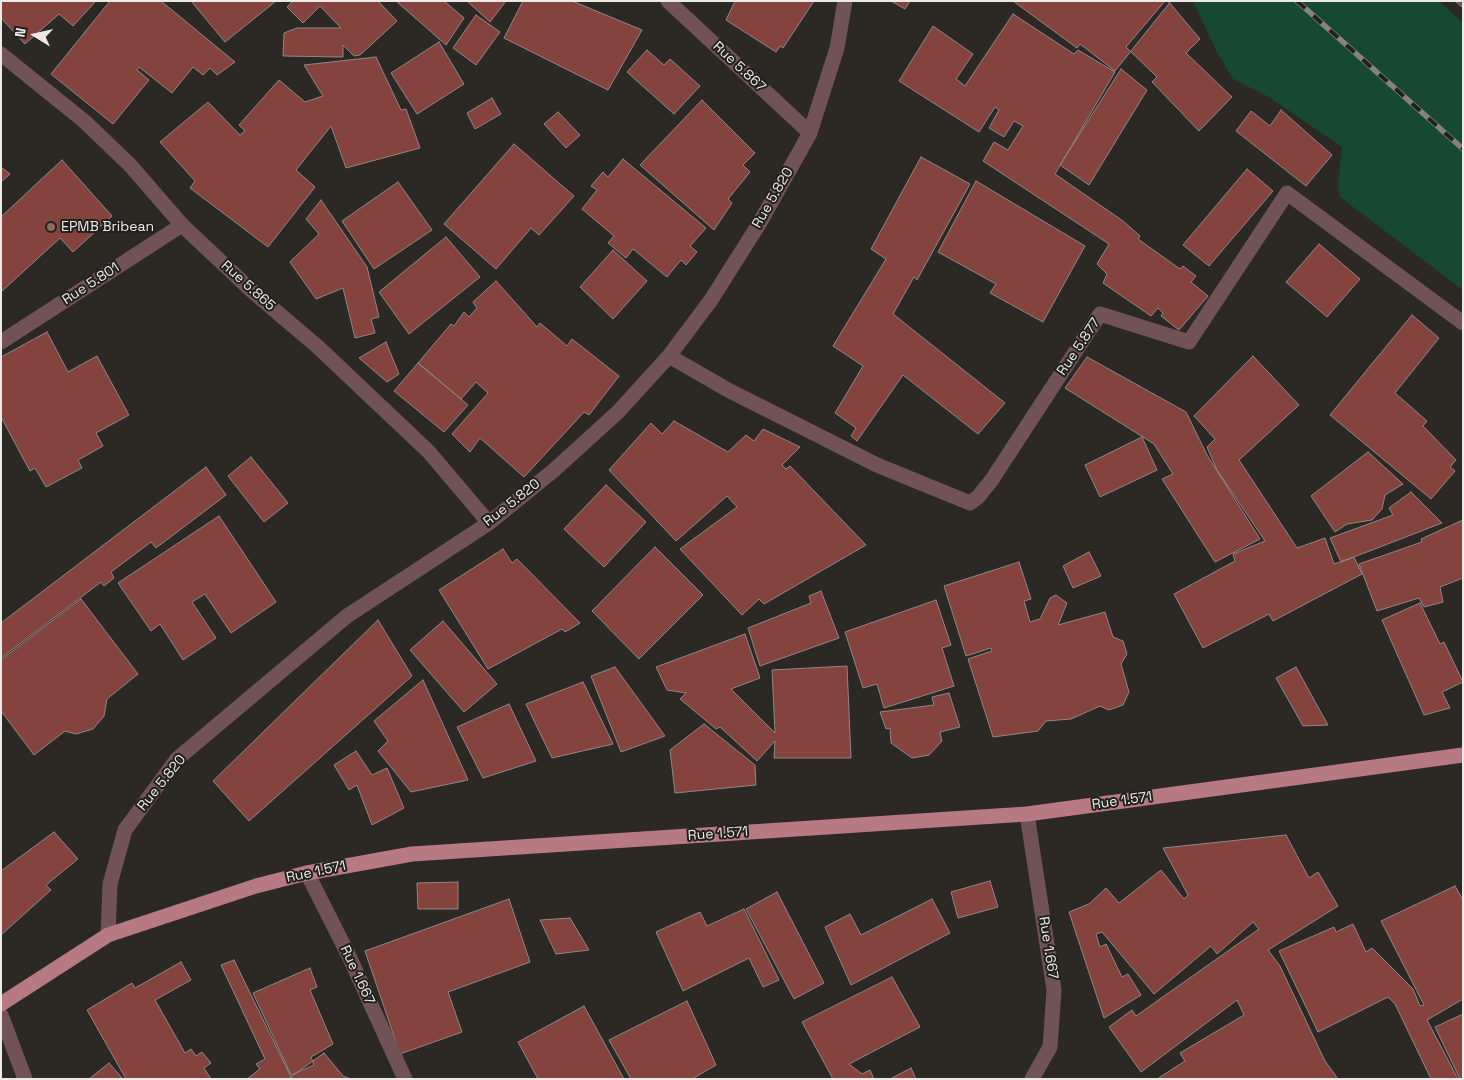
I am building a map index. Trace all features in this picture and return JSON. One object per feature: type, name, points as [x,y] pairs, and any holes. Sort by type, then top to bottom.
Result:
[{"type":"main road","name":"Rue 1.571","points":[[1,1004],[108,935],[195,905],[306,873],[412,854],[1026,814],[1463,755]]},
{"type":"street","name":"Rue 5.867","points":[[668,1],[810,133]]},
{"type":"street","name":"Rue 5.820","points":[[108,935],[110,884],[125,830],[177,759],[347,616],[489,523],[553,471],[618,412],[669,356],[711,300],[749,239],[810,133],[837,48],[845,1]]},
{"type":"street","name":"Rue 5.865","points":[[1,54],[84,121],[130,165],[182,225],[251,290],[318,347],[429,452],[489,523]]},
{"type":"street","name":"Rue 5.877","points":[[669,356],[728,390],[877,465],[970,503],[978,497],[991,481],[1100,314],[1189,342],[1287,193],[1463,322]]},
{"type":"street","name":"Rue 5.801","points":[[1,342],[182,225]]},
{"type":"street","name":"Rue 1.667","points":[[1026,814],[1054,990],[1050,1046],[1032,1079]]},
{"type":"street","name":"Rue 1.667","points":[[306,873],[348,954],[405,1079]]},
{"type":"street","points":[[1,1015],[25,1079]]},
{"type":"green space","points":[[1193,1],[1439,1],[1463,23],[1463,290],[1340,197],[1338,185],[1342,147],[1269,97],[1233,79],[1217,52]]},
{"type":"building","points":[[1,1],[96,1],[73,26],[59,14],[25,44],[1,18]]},
{"type":"building","points":[[110,1],[161,1],[235,62],[217,75],[210,68],[203,75],[193,67],[172,93],[139,67],[137,70],[149,80],[113,124],[51,74]]},
{"type":"building","points":[[191,1],[276,1],[225,42]]},
{"type":"building","points":[[293,1],[378,1],[397,21],[360,55],[354,56],[343,45],[343,57],[283,56],[284,33],[297,28],[341,28],[320,6],[303,23],[287,7]]},
{"type":"building","points":[[396,1],[444,1],[464,18],[446,45]]},
{"type":"building","points":[[467,1],[506,1],[490,22]]},
{"type":"building","points":[[523,1],[572,1],[642,30],[608,90],[504,38]]},
{"type":"building","points":[[735,1],[814,1],[783,48],[780,46],[776,52],[726,20]]},
{"type":"building","points":[[891,1],[910,1],[905,9]]},
{"type":"building","points":[[1013,1],[1171,1],[1115,71],[1080,44],[1077,48]]},
{"type":"building","points":[[1165,1],[1168,1],[1200,39],[1186,53],[1232,97],[1199,131],[1152,82],[1157,77],[1126,47]]},
{"type":"building","points":[[1455,1],[1463,1],[1463,8]]},
{"type":"building","points":[[1013,14],[1074,54],[1078,50],[1115,72],[1055,174],[1123,221],[1140,236],[1138,239],[1180,269],[1183,266],[1196,276],[1191,282],[1208,296],[1179,330],[1161,316],[1163,313],[1158,308],[1151,316],[1103,283],[1107,274],[1097,264],[1109,244],[983,161],[994,142],[1008,150],[1023,126],[1014,121],[1004,137],[989,128],[999,110],[995,107],[979,132],[899,81],[933,26],[973,54],[956,79],[965,86]]},
{"type":"building","points":[[476,15],[500,32],[476,65],[453,48]]},
{"type":"building","points":[[439,42],[464,84],[417,114],[391,73]]},
{"type":"building","points":[[647,50],[664,65],[670,59],[700,86],[674,114],[627,72]]},
{"type":"building","points":[[376,57],[401,110],[406,109],[420,148],[346,168],[331,126],[296,170],[315,187],[268,247],[190,188],[195,181],[160,142],[208,102],[240,135],[245,131],[239,125],[279,80],[305,102],[323,96],[304,65]]},
{"type":"building","points":[[1121,69],[1147,90],[1089,185],[1060,165]]},
{"type":"building","points":[[492,98],[501,114],[475,129],[467,113]]},
{"type":"building","points":[[702,100],[755,153],[743,165],[750,172],[728,199],[732,203],[714,230],[640,165]]},
{"type":"building","points":[[1281,110],[1332,155],[1306,186],[1236,131],[1251,111],[1270,126]]},
{"type":"building","points":[[558,112],[580,135],[566,148],[544,124]]},
{"type":"building","points":[[514,144],[574,196],[539,235],[531,228],[496,269],[444,224]]},
{"type":"building","points":[[921,157],[970,184],[917,280],[914,277],[893,314],[1005,403],[978,434],[903,375],[857,441],[851,436],[856,428],[835,413],[863,366],[833,346],[886,259],[871,249]]},
{"type":"building","points":[[623,159],[706,228],[690,246],[697,252],[686,265],[681,260],[667,277],[633,249],[626,258],[608,243],[614,236],[582,209],[597,190],[591,186],[603,172],[608,177]]},
{"type":"building","name":"EPMB Bribean","points":[[62,160],[112,216],[73,252],[60,238],[1,292],[1,217]]},
{"type":"building","points":[[1,167],[10,174],[1,182]]},
{"type":"building","points":[[1247,169],[1273,191],[1209,266],[1183,245]]},
{"type":"building","points":[[976,181],[1085,246],[1043,322],[990,293],[996,284],[938,252]]},
{"type":"building","points":[[398,182],[432,230],[374,269],[342,221]]},
{"type":"building","points":[[321,200],[367,267],[379,317],[371,319],[375,333],[355,338],[343,288],[316,299],[290,262],[319,234],[306,219]]},
{"type":"building","points":[[446,237],[480,277],[409,334],[379,292]]},
{"type":"building","points":[[1319,244],[1360,279],[1327,317],[1286,282]]},
{"type":"building","points":[[613,250],[647,281],[613,319],[580,287]]},
{"type":"building","points":[[496,281],[537,327],[540,323],[567,346],[572,339],[619,376],[589,415],[584,412],[524,477],[480,438],[470,452],[452,434],[488,393],[476,382],[461,399],[418,363],[451,324],[454,326],[464,312],[469,317],[477,308],[473,302]]},
{"type":"building","points":[[1412,315],[1439,338],[1395,393],[1427,421],[1423,426],[1456,460],[1450,467],[1455,471],[1431,499],[1330,415]]},
{"type":"building","points":[[47,332],[68,372],[97,356],[129,415],[96,433],[103,446],[78,460],[82,468],[46,487],[35,468],[30,471],[1,417],[1,357]]},
{"type":"building","points":[[386,342],[399,374],[387,382],[359,358]]},
{"type":"building","points":[[1253,356],[1299,405],[1239,460],[1297,548],[1325,538],[1334,564],[1354,557],[1362,574],[1273,621],[1269,614],[1203,648],[1174,594],[1235,561],[1233,554],[1265,541],[1217,470],[1207,447],[1215,439],[1194,416]]},
{"type":"building","points":[[1087,357],[1186,412],[1207,455],[1260,539],[1215,562],[1162,479],[1173,474],[1154,444],[1065,388]]},
{"type":"building","points":[[418,363],[468,405],[444,432],[394,391]]},
{"type":"building","points":[[674,421],[728,452],[746,435],[754,441],[763,429],[800,447],[782,465],[786,469],[790,466],[866,545],[764,604],[759,599],[742,615],[680,549],[737,507],[727,496],[676,541],[609,470],[651,423],[662,434]]},
{"type":"building","points":[[1142,437],[1157,470],[1100,497],[1085,465]]},
{"type":"building","points":[[1368,452],[1403,484],[1385,495],[1382,509],[1372,520],[1347,524],[1335,532],[1311,496]]},
{"type":"building","points":[[251,457],[288,503],[264,522],[228,476]]},
{"type":"building","points":[[206,467],[226,495],[156,548],[151,542],[111,572],[114,578],[104,586],[101,582],[1,658],[1,623]]},
{"type":"building","points":[[606,485],[646,522],[604,567],[564,529]]},
{"type":"building","points":[[1411,492],[1442,523],[1341,562],[1330,538],[1393,515],[1389,508]]},
{"type":"building","points":[[219,516],[276,602],[231,633],[205,594],[192,602],[216,638],[183,660],[160,624],[151,631],[118,583]]},
{"type":"building","points":[[1463,520],[1463,578],[1440,587],[1443,602],[1424,607],[1419,598],[1377,611],[1359,564],[1422,542],[1421,539]]},
{"type":"building","points":[[655,547],[703,595],[639,659],[592,611]]},
{"type":"building","points":[[503,549],[512,563],[517,559],[580,623],[565,632],[562,629],[488,669],[439,590]]},
{"type":"building","points":[[1089,552],[1101,576],[1073,588],[1063,566]]},
{"type":"building","points":[[1019,562],[1031,599],[1024,601],[1030,622],[1040,619],[1050,598],[1056,595],[1067,603],[1058,625],[1105,612],[1113,637],[1123,641],[1127,654],[1121,664],[1129,692],[1123,705],[1109,710],[1100,706],[1071,719],[1046,721],[1038,731],[993,737],[968,659],[992,651],[991,648],[966,656],[944,586]]},
{"type":"building","points":[[821,591],[839,638],[760,666],[748,628],[811,603],[809,596]]},
{"type":"building","points":[[81,599],[138,674],[107,699],[104,716],[93,729],[76,734],[65,731],[34,755],[1,711],[1,660]]},
{"type":"building","points":[[936,600],[951,645],[942,648],[954,686],[884,708],[877,684],[863,688],[845,632]]},
{"type":"building","points":[[1420,603],[1440,644],[1444,642],[1463,682],[1442,692],[1450,708],[1424,715],[1382,620]]},
{"type":"building","points":[[378,620],[412,676],[249,821],[213,781]]},
{"type":"building","points":[[443,621],[497,684],[464,712],[410,650]]},
{"type":"building","points":[[745,634],[760,678],[731,689],[775,733],[772,670],[847,666],[851,758],[774,758],[775,741],[757,761],[720,727],[716,729],[680,699],[686,693],[667,690],[656,667]]},
{"type":"building","points":[[615,667],[665,736],[621,752],[591,676]]},
{"type":"building","points":[[1296,667],[1328,725],[1303,726],[1276,678]]},
{"type":"building","points":[[423,680],[468,780],[411,792],[378,751],[388,741],[374,721]]},
{"type":"building","points":[[583,682],[613,744],[552,758],[526,704]]},
{"type":"building","points":[[949,693],[960,727],[940,732],[942,741],[929,755],[912,758],[891,743],[890,728],[886,729],[880,712],[934,705],[932,697]]},
{"type":"building","points":[[509,704],[536,761],[483,778],[457,727]]},
{"type":"building","points":[[704,724],[755,765],[756,785],[675,793],[670,750]]},
{"type":"building","points":[[356,751],[372,775],[387,768],[404,808],[372,825],[357,785],[349,790],[334,765]]},
{"type":"building","points":[[54,832],[78,859],[46,885],[51,890],[1,935],[1,871]]},
{"type":"building","points":[[1286,835],[1309,878],[1318,872],[1338,906],[1268,950],[1280,966],[1325,1061],[1338,1079],[1157,1079],[1185,1061],[1180,1053],[1244,1015],[1237,1000],[1141,1072],[1109,1027],[1132,1010],[1136,1016],[1259,929],[1253,922],[1217,954],[1211,946],[1154,994],[1102,932],[1096,934],[1100,947],[1106,944],[1122,977],[1128,974],[1141,995],[1104,1018],[1069,912],[1089,904],[1106,888],[1119,903],[1161,870],[1184,899],[1188,895],[1163,848]]},
{"type":"building","points":[[990,881],[998,907],[958,918],[951,892]]},
{"type":"building","points":[[458,882],[458,909],[418,909],[417,883]]},
{"type":"building","points":[[1455,886],[1463,900],[1463,999],[1427,1020],[1458,1079],[1431,1079],[1395,1004],[1388,997],[1318,1032],[1279,951],[1334,927],[1336,932],[1353,924],[1366,952],[1372,948],[1413,989],[1420,1006],[1424,1005],[1381,921]]},
{"type":"building","points":[[777,892],[824,983],[794,999],[746,909]]},
{"type":"building","points":[[509,899],[530,962],[448,992],[462,1032],[400,1054],[365,951]]},
{"type":"building","points":[[932,899],[950,933],[851,985],[825,927],[850,914],[861,935]]},
{"type":"building","points":[[744,909],[779,980],[763,987],[749,958],[683,991],[656,932],[700,912],[707,926]]},
{"type":"building","points":[[570,918],[589,950],[556,954],[540,920]]},
{"type":"building","points":[[234,960],[292,1079],[247,1079],[260,1069],[256,1064],[265,1059],[221,965]]},
{"type":"building","points":[[181,962],[191,980],[155,1000],[185,1053],[191,1049],[196,1056],[202,1052],[211,1063],[204,1068],[211,1079],[126,1079],[87,1010],[132,983],[135,988]]},
{"type":"building","points":[[310,968],[317,987],[310,990],[333,1044],[311,1057],[314,1065],[291,1075],[253,993]]},
{"type":"building","points":[[892,977],[920,1027],[849,1064],[862,1074],[870,1070],[874,1079],[833,1079],[802,1022]]},
{"type":"building","points":[[687,1001],[716,1065],[692,1079],[631,1079],[609,1040]]},
{"type":"building","points":[[584,1006],[624,1079],[538,1079],[518,1042]]},
{"type":"building","points":[[1463,1014],[1463,1079],[1460,1079],[1435,1027]]},
{"type":"building","points":[[324,1053],[343,1076],[351,1079],[288,1079]]},
{"type":"building","points":[[109,1063],[123,1079],[89,1079]]},
{"type":"building","points":[[911,1068],[916,1079],[890,1079]]},
{"type":"railway","points":[[1297,1],[1463,149]]},
{"type":"place","name":"EPMB Bribean","points":[[51,227]]}]
